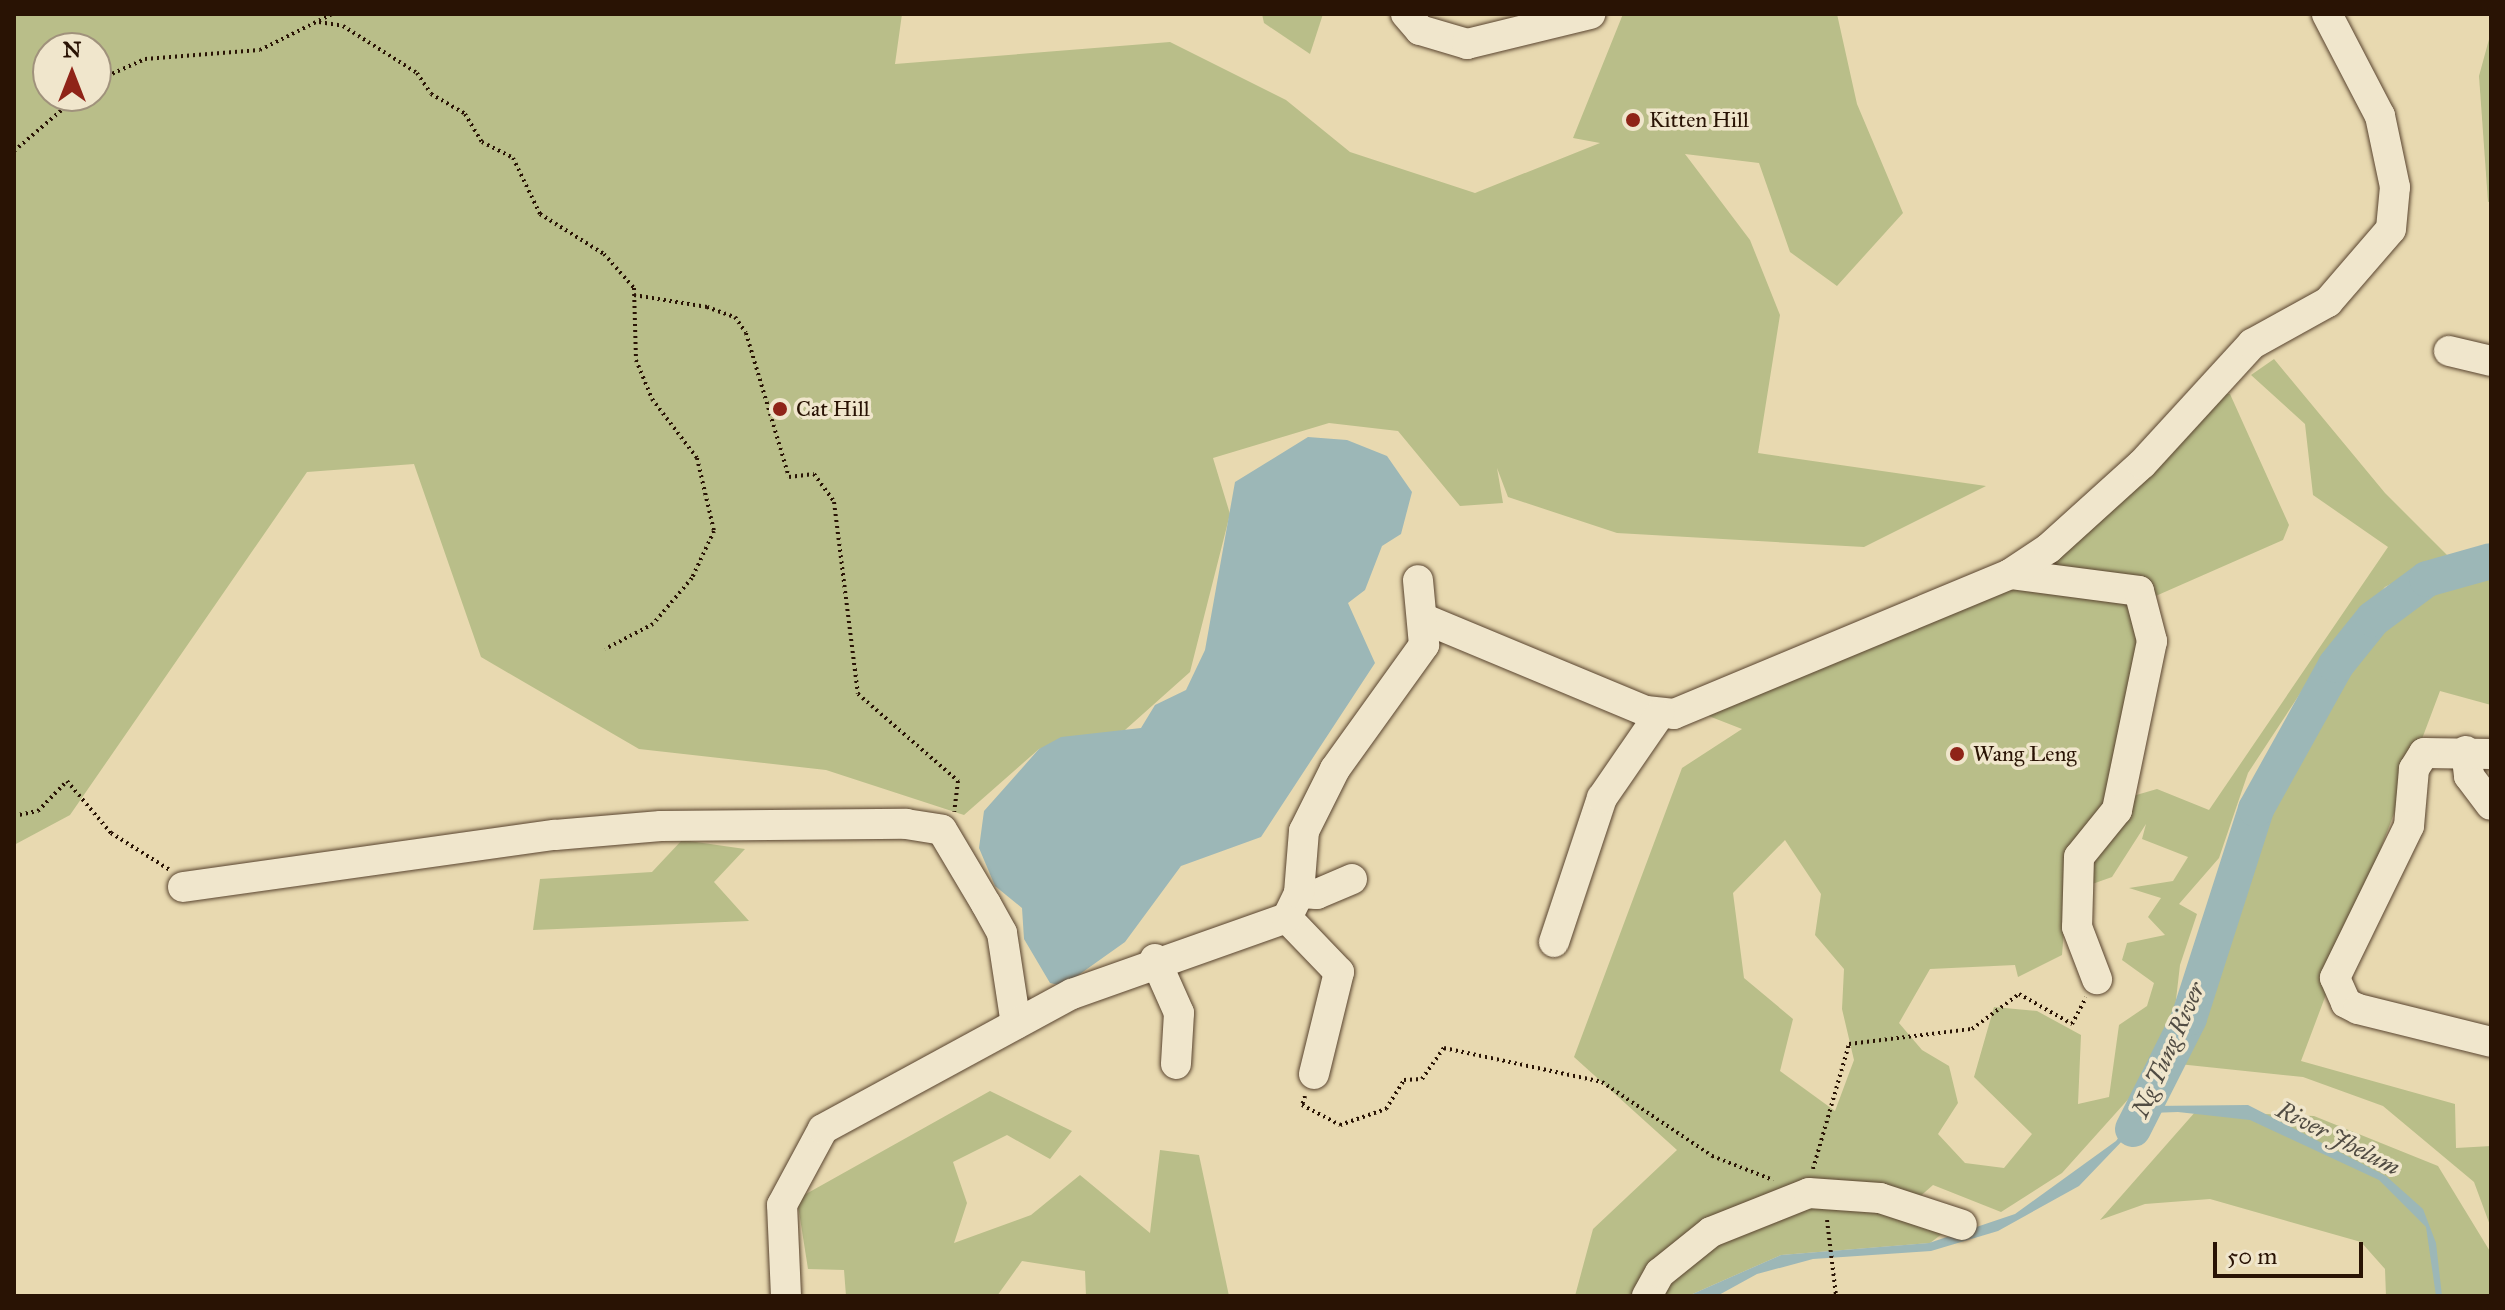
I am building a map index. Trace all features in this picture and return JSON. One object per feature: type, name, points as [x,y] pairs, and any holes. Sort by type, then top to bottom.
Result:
[{"type":"street","points":[[1406,14],[1420,30],[1467,44],[1590,14]]},
{"type":"street","points":[[1554,942],[1602,798],[1659,715],[2010,574],[2049,548],[2142,464],[2252,344],[2328,302],[2391,229],[2395,187],[2380,116],[2327,14]]},
{"type":"street","points":[[2449,351],[2491,361]]},
{"type":"street","points":[[2010,574],[2139,591],[2152,641],[2117,810],[2079,857],[2077,927],[2097,979]]},
{"type":"street","points":[[1314,1074],[1339,972],[1293,906],[1304,831],[1335,769],[1424,645],[1427,620],[1418,580]]},
{"type":"street","points":[[1427,620],[1659,715]]},
{"type":"street","points":[[2491,805],[2469,776],[2479,752],[2424,753],[2414,769],[2409,826],[2335,978],[2346,1003],[2358,1009],[2491,1042]]},
{"type":"street","points":[[183,887],[661,826],[942,830],[1002,933],[1016,1024]]},
{"type":"street","points":[[786,1296],[782,1205],[823,1129],[1016,1024],[1155,959],[1293,906],[1352,879]]},
{"type":"street","points":[[1155,959],[1179,1013],[1176,1064]]},
{"type":"street","points":[[1647,1296],[1660,1273],[1711,1232],[1818,1192],[1880,1198],[1962,1225]]},
{"type":"path","points":[[112,74],[145,59],[260,50],[332,14]]},
{"type":"path","points":[[319,22],[343,26],[417,73],[431,94],[465,114],[482,142],[513,158],[540,214],[622,270],[634,295],[636,360],[652,399],[697,458],[714,531],[692,578],[653,624],[605,649]]},
{"type":"path","points":[[14,151],[59,112]]},
{"type":"path","points":[[634,295],[707,307],[735,317],[746,333],[789,477],[814,474],[834,502],[858,694],[958,781],[958,805],[942,830]]},
{"type":"path","points":[[14,816],[38,811],[67,781],[111,833],[154,855],[183,887]]},
{"type":"path","points":[[1836,1296],[1833,1234],[1811,1163],[1849,1044],[1972,1029],[2019,994],[2072,1024],[2097,979]]},
{"type":"path","points":[[1314,1074],[1302,1105],[1340,1125],[1386,1109],[1404,1080],[1422,1079],[1444,1048],[1602,1082],[1724,1162],[1758,1180],[1786,1180]]},
{"type":"green space","points":[[14,14],[902,14],[895,64],[1170,42],[1286,100],[1350,152],[1475,193],[1600,143],[1573,138],[1623,14],[1837,14],[1857,104],[1903,213],[1837,286],[1790,252],[1759,163],[1685,154],[1750,240],[1780,315],[1758,453],[1986,486],[1864,547],[1617,533],[1508,497],[1497,468],[1503,503],[1460,506],[1398,431],[1329,423],[1213,458],[1230,514],[1190,672],[1125,730],[1039,749],[964,815],[826,770],[639,749],[481,657],[414,464],[307,472],[70,815],[14,845]]},
{"type":"green space","points":[[1262,14],[1323,14],[1310,54],[1264,23]]},
{"type":"green space","points":[[2491,32],[2491,201],[2488,202],[2479,76]]},
{"type":"green space","points":[[2274,359],[2385,493],[2447,555],[2385,587],[2303,689],[2248,773],[2219,858],[2179,904],[2197,914],[2180,965],[2174,1017],[2132,1095],[2062,1173],[2001,1212],[1933,1185],[1917,1199],[1946,1231],[1930,1243],[1781,1255],[1688,1296],[1575,1296],[1593,1229],[1677,1150],[1574,1057],[1682,768],[1742,729],[1706,715],[2039,555],[2208,391],[2230,394],[2289,525],[2283,540],[2142,602],[2119,800],[2157,789],[2209,810],[2388,547],[2313,495],[2305,424],[2251,375]],"holes":[[[2146,824],[2142,839],[2188,857],[2173,881],[2129,888],[2161,898],[2148,917],[2165,935],[2127,943],[2122,960],[2154,983],[2147,1006],[2119,1025],[2109,1097],[2078,1104],[2081,1035],[2037,1011],[1994,1007],[1974,1077],[2032,1134],[2004,1168],[1965,1163],[1938,1134],[1958,1103],[1949,1066],[1922,1050],[1899,1023],[1930,969],[2015,965],[2018,977],[2062,955],[2067,893],[2112,877]],[[1785,840],[1821,894],[1815,935],[1844,969],[1842,1009],[1854,1060],[1835,1111],[1780,1071],[1793,1019],[1744,978],[1733,893]]]},
{"type":"green space","points":[[2491,561],[2491,705],[2440,691],[2301,1061],[2455,1104],[2456,1148],[2491,1146],[2491,1228],[2474,1182],[2383,1106],[2303,1077],[2169,1063],[2256,809],[2336,665],[2373,619],[2427,579]]},
{"type":"green space","points":[[682,840],[745,849],[714,882],[749,921],[533,930],[540,879],[652,872]]},
{"type":"green space","points":[[990,1091],[1072,1131],[1050,1159],[1007,1135],[953,1162],[967,1203],[954,1243],[1031,1215],[1080,1175],[1150,1233],[1160,1150],[1199,1155],[1229,1296],[1086,1296],[1085,1271],[1022,1261],[997,1296],[846,1296],[844,1270],[808,1269],[797,1199]]},
{"type":"green space","points":[[2196,1111],[2314,1116],[2438,1166],[2491,1253],[2491,1296],[2386,1296],[2385,1269],[2361,1242],[2210,1199],[2145,1204],[2100,1220]]},
{"type":"water","points":[[1308,437],[1347,440],[1387,456],[1412,492],[1401,534],[1382,546],[1365,590],[1348,603],[1375,663],[1261,837],[1181,866],[1125,942],[1063,986],[1050,983],[1024,939],[1022,908],[995,886],[979,848],[984,811],[1039,749],[1061,737],[1141,728],[1155,705],[1186,690],[1205,650],[1235,482]]},
{"type":"water","points":[[2158,1086],[2152,1106],[2248,1105],[2386,1176],[2423,1209],[2436,1243],[2442,1296],[2436,1296],[2426,1227],[2379,1180],[2250,1120],[2178,1112],[2149,1113],[2079,1186],[1998,1231],[1931,1251],[1813,1259],[1757,1274],[1717,1296],[1688,1296],[1781,1255],[1929,1243],[2015,1214],[2116,1141]]},
{"type":"waterway","name":"Ng Tung River","points":[[2133,1129],[2189,1018],[2256,809],[2336,665],[2373,619],[2427,579],[2491,561]]},
{"type":"place","name":"Kitten Hill","points":[[1633,120]]},
{"type":"place","name":"Cat Hill","points":[[780,409]]},
{"type":"place","name":"Wang Leng","points":[[1957,754]]},
{"type":"water label","name":"River Jhelum","points":[[2338,1139]]}]
